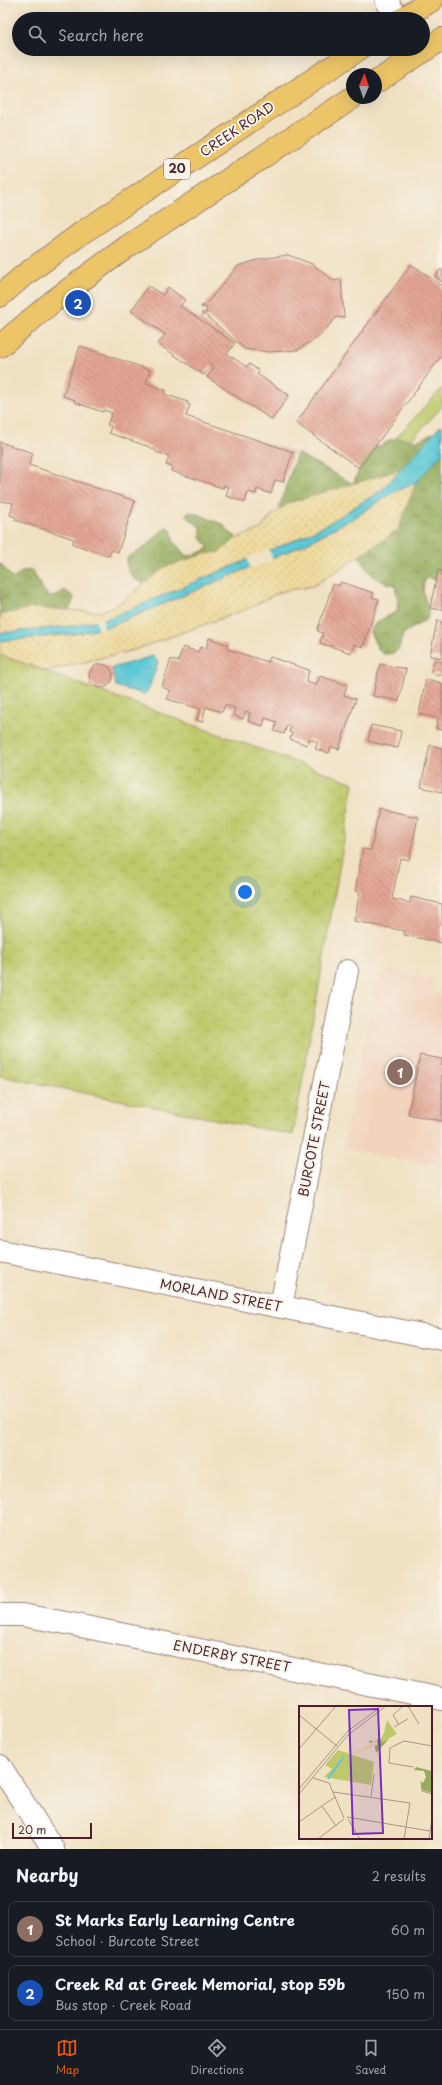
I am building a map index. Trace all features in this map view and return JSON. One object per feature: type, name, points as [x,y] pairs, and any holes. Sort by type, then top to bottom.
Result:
[{"type":"main road","points":[[413,12],[432,0]]},
{"type":"main road","points":[[430,46],[442,39]]},
{"type":"main road","name":"CREEK ROAD","points":[[0,296],[23,276],[84,232],[348,56]]},
{"type":"main road","points":[[382,78],[413,56]]},
{"type":"main road","points":[[0,346],[52,302],[128,246],[346,102]]},
{"type":"street","points":[[386,0],[394,12]]},
{"type":"street","name":"BURCOTE STREET","points":[[282,1306],[347,971]]},
{"type":"street","name":"MORLAND STREET","points":[[0,1251],[442,1339]]},
{"type":"street","name":"ENDERBY STREET","points":[[0,1606],[22,1615],[442,1699]]},
{"type":"street","name":"ENDERBY STREET","points":[[0,1615],[22,1615]]},
{"type":"street","points":[[0,1766],[53,1849]]},
{"type":"shaded area","points":[[387,970],[435,979],[432,994],[442,996],[442,1168],[343,1148],[378,976],[385,978]]},
{"type":"green space","points":[[442,388],[442,407],[412,439],[395,439]]},
{"type":"green space","points":[[433,433],[442,435],[442,583],[428,577],[424,582],[423,587],[428,608],[427,619],[403,634],[396,652],[383,654],[378,649],[370,632],[377,622],[397,612],[398,602],[395,585],[377,579],[373,576],[360,557],[350,553],[301,499],[279,508],[297,453],[353,484],[360,468],[359,456],[372,446],[381,446],[396,439],[413,441],[418,440]]},
{"type":"green space","points":[[189,512],[223,524],[228,531],[235,536],[241,551],[219,552],[145,584],[134,579],[128,570],[126,562],[128,557],[145,547],[166,527],[171,530],[174,542],[186,556],[194,555],[207,549],[208,546],[201,538],[201,528],[187,517],[186,514]]},
{"type":"green space","points":[[0,563],[13,579],[23,571],[32,570],[49,597],[57,596],[64,590],[74,597],[72,604],[60,624],[25,635],[15,629],[0,628]]},
{"type":"green space","points":[[0,655],[354,783],[293,1135],[0,1076]]},
{"type":"sand","points":[[402,469],[382,490],[326,525],[297,539],[113,617],[73,626],[0,633],[0,615],[32,608],[101,612],[125,600],[163,568],[204,554],[219,552],[235,539],[261,529],[271,516],[289,503]]},
{"type":"sand","points":[[416,482],[398,530],[315,585],[279,593],[247,609],[134,650],[46,671],[0,655],[0,641],[74,634],[115,624],[301,546],[357,516],[392,493]]},
{"type":"water","points":[[442,424],[442,454],[416,482],[392,493],[357,516],[301,546],[111,626],[74,634],[0,641],[0,633],[73,626],[112,617],[297,539],[326,525],[382,490]]},
{"type":"water","points":[[153,656],[158,662],[148,691],[143,694],[116,686],[112,668]]},
{"type":"pier","points":[[269,549],[273,560],[251,569],[247,558]]},
{"type":"pier","points":[[102,618],[104,630],[98,631],[96,620]]},
{"type":"building","points":[[288,255],[312,264],[334,281],[341,279],[344,318],[337,317],[318,337],[297,350],[269,352],[245,349],[205,315],[202,315],[202,313],[207,313],[206,307],[202,308],[201,306],[204,306],[238,266],[261,259]]},
{"type":"building","points":[[411,264],[442,286],[442,355],[359,468],[296,423]]},
{"type":"building","points":[[441,269],[442,270],[442,282],[435,277]]},
{"type":"building","points":[[148,286],[163,295],[168,287],[185,300],[180,306],[235,343],[227,354],[247,367],[249,364],[259,371],[257,374],[289,395],[272,420],[207,377],[214,367],[211,365],[204,375],[158,344],[165,334],[131,311]]},
{"type":"building","points":[[80,346],[150,370],[146,383],[166,390],[164,394],[188,402],[187,404],[190,405],[186,416],[293,452],[283,482],[275,480],[271,494],[257,489],[256,494],[248,492],[245,502],[226,496],[229,487],[224,485],[223,488],[171,471],[172,467],[166,465],[169,456],[156,452],[156,450],[147,446],[109,433],[111,426],[107,425],[112,413],[104,410],[103,412],[74,402],[75,400],[63,396]]},
{"type":"building","points":[[0,442],[33,453],[29,465],[135,501],[118,552],[112,550],[109,556],[73,544],[74,539],[15,520],[16,517],[10,515],[13,503],[0,501]]},
{"type":"building","points":[[438,570],[442,571],[442,610],[430,608]]},
{"type":"building","points":[[341,582],[374,593],[372,597],[379,599],[363,647],[354,644],[351,653],[320,643],[323,633],[317,631],[333,584],[339,586]]},
{"type":"building","points":[[437,621],[442,622],[442,658],[430,656]]},
{"type":"building","points":[[209,638],[228,645],[227,649],[268,662],[270,657],[309,670],[306,682],[316,685],[320,676],[347,685],[344,695],[356,699],[339,749],[331,747],[329,753],[315,749],[318,742],[309,739],[307,745],[290,739],[292,733],[289,732],[291,727],[287,725],[284,734],[274,731],[277,722],[265,718],[263,726],[248,721],[250,713],[246,711],[243,719],[233,715],[235,708],[225,705],[222,712],[206,707],[202,722],[197,720],[200,709],[167,699],[170,690],[162,687],[171,659],[178,662],[183,647],[198,652],[200,647],[206,649]]},
{"type":"building","points":[[434,660],[442,662],[442,675],[431,673]]},
{"type":"building","points":[[101,664],[110,667],[113,676],[110,685],[101,688],[92,685],[89,676],[92,667]]},
{"type":"building","points":[[380,664],[406,669],[399,701],[373,696]]},
{"type":"building","points":[[426,679],[442,683],[442,730],[436,729],[438,718],[419,714]]},
{"type":"building","points":[[371,725],[401,731],[398,748],[368,741]]},
{"type":"building","points":[[430,745],[442,748],[442,792],[421,787]]},
{"type":"building","points":[[379,809],[418,817],[409,860],[400,858],[392,899],[410,903],[411,897],[442,904],[442,943],[404,935],[405,931],[354,921],[360,892],[355,891],[363,849],[371,850]]},
{"type":"building","points":[[420,1055],[442,1059],[442,1121],[408,1114]]},
{"type":"place","name":"Creek Rd at Greek Memorial, stop 59b","points":[[78,303]]},
{"type":"place","name":"St Marks Early Learning Centre","points":[[400,1072]]}]
